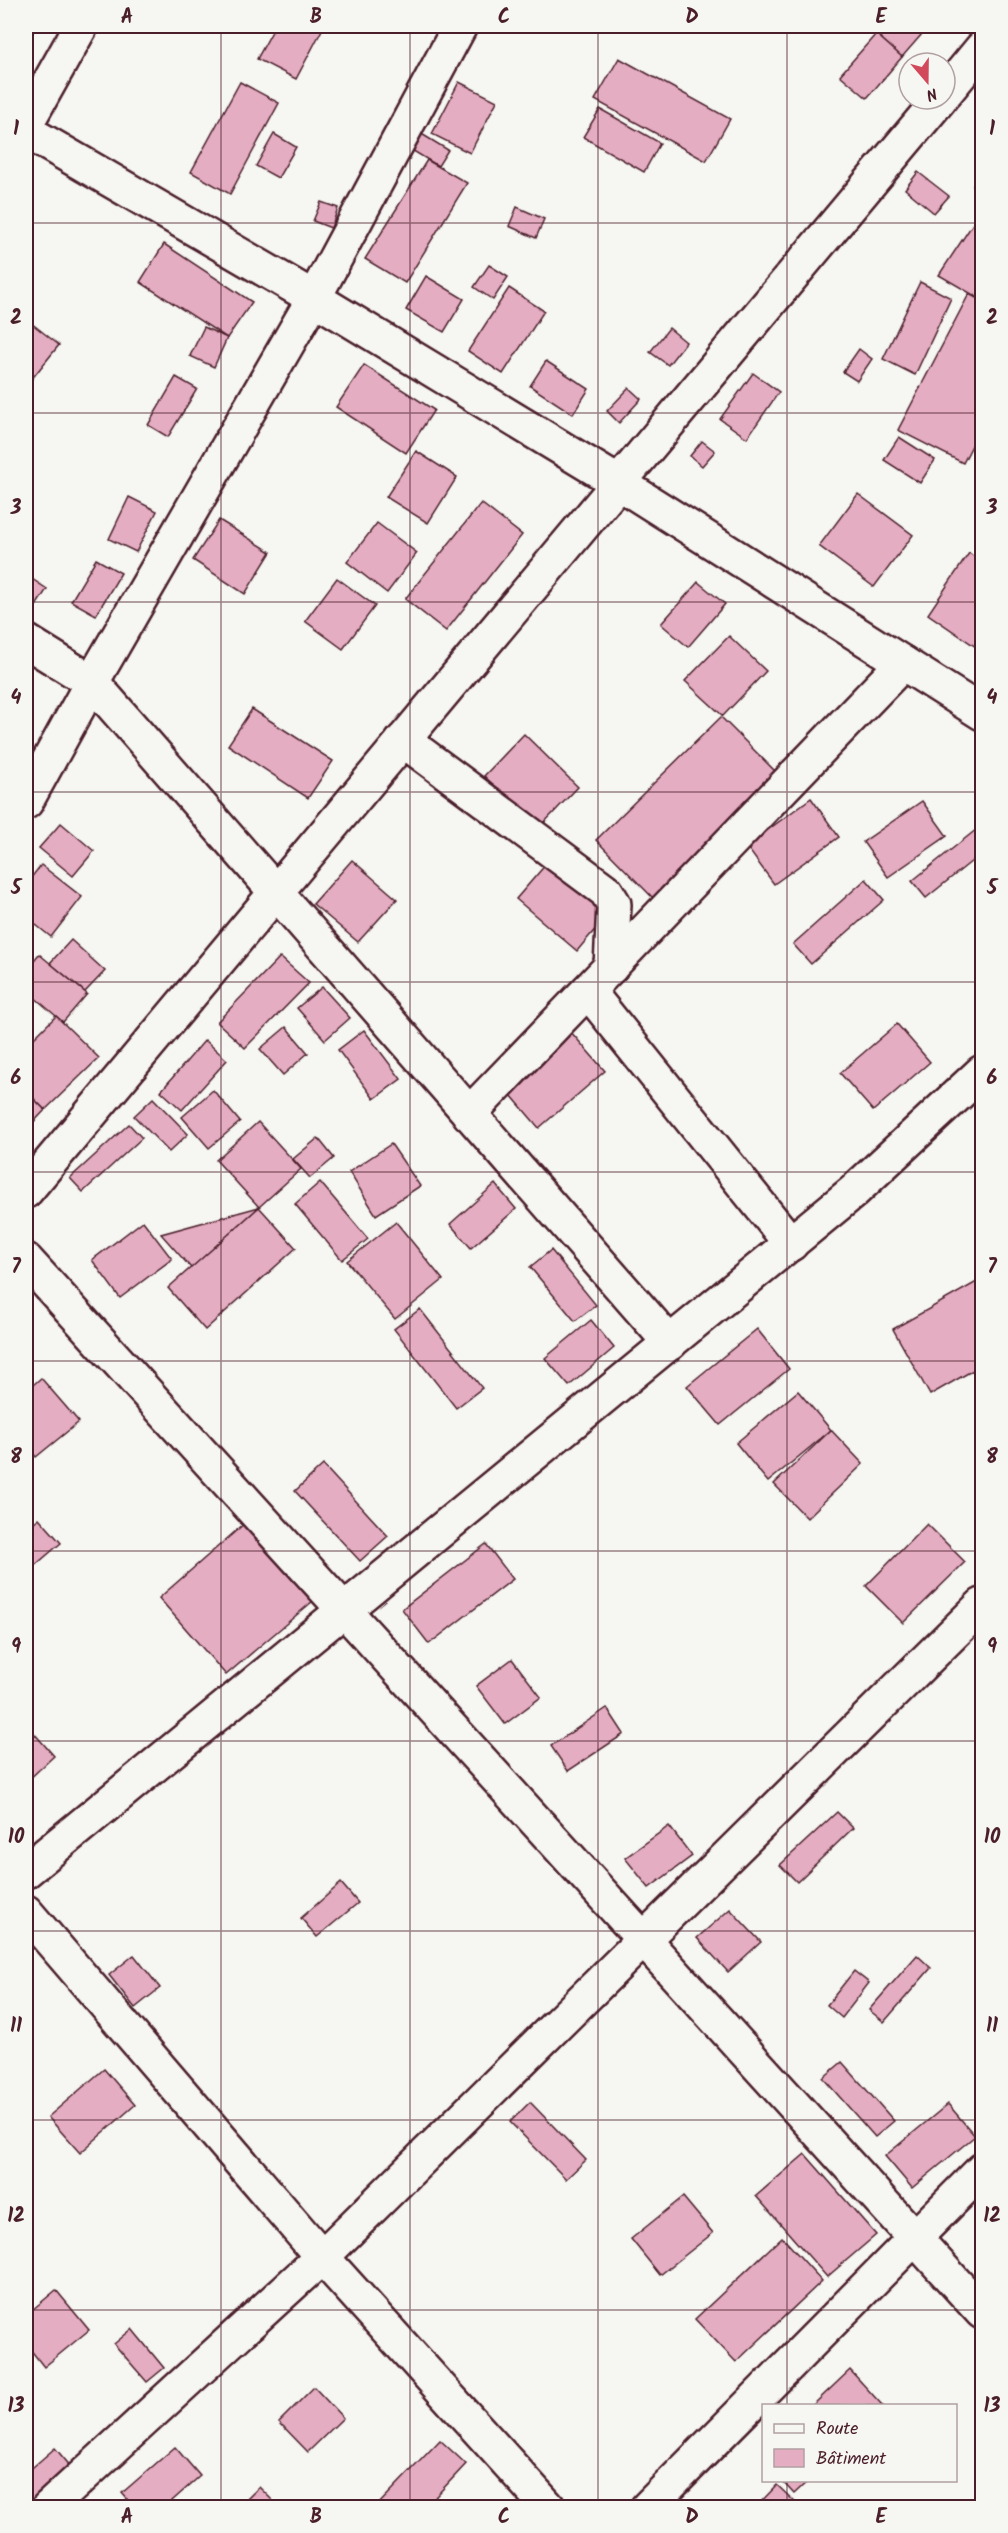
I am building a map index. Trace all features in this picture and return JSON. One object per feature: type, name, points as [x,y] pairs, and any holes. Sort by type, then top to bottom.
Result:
[{"type":"street","points":[[26,124],[81,26]]},
{"type":"street","points":[[26,802],[92,682],[314,298],[460,26]]},
{"type":"street","points":[[957,78],[982,48]]},
{"type":"street","points":[[26,1191],[930,111]]},
{"type":"street","points":[[26,130],[314,298],[618,483],[982,713]]},
{"type":"street","points":[[26,641],[92,682],[670,1343]]},
{"type":"street","points":[[469,1114],[903,663]]},
{"type":"street","points":[[403,740],[606,891],[614,904],[611,967]]},
{"type":"street","points":[[588,991],[791,1244]]},
{"type":"street","points":[[26,1871],[791,1244],[853,1192],[982,1072]]},
{"type":"street","points":[[26,1260],[982,2312]]},
{"type":"street","points":[[48,2508],[322,2257],[982,1605]]},
{"type":"street","points":[[26,1912],[322,2257],[549,2508]]},
{"type":"street","points":[[647,2508],[982,2170]]},
{"type":"building","points":[[26,26],[37,26],[26,42]]},
{"type":"building","points":[[275,26],[324,26],[296,79],[257,59]]},
{"type":"building","points":[[883,26],[929,26],[907,51],[897,53],[876,34]]},
{"type":"building","points":[[876,34],[897,53],[897,63],[867,98],[840,75]]},
{"type":"building","points":[[619,58],[730,119],[706,161],[595,100]]},
{"type":"building","points":[[240,82],[279,103],[230,194],[191,172]]},
{"type":"building","points":[[459,82],[497,101],[470,153],[432,134]]},
{"type":"building","points":[[600,109],[660,143],[644,172],[583,137]]},
{"type":"building","points":[[415,130],[448,150],[438,166],[405,146]]},
{"type":"building","points":[[274,134],[296,147],[278,178],[256,166]]},
{"type":"building","points":[[427,160],[467,183],[405,283],[365,259]]},
{"type":"building","points":[[982,168],[982,191],[973,186]]},
{"type":"building","points":[[918,172],[949,196],[934,213],[905,189]]},
{"type":"building","points":[[321,202],[338,208],[331,228],[313,221]]},
{"type":"building","points":[[517,207],[544,219],[536,238],[509,226]]},
{"type":"building","points":[[982,210],[982,300],[939,275]]},
{"type":"building","points":[[164,244],[252,302],[227,338],[140,282]]},
{"type":"building","points":[[489,265],[508,277],[493,300],[474,287]]},
{"type":"building","points":[[426,276],[464,299],[444,332],[406,310]]},
{"type":"building","points":[[920,282],[951,298],[915,375],[883,359]]},
{"type":"building","points":[[509,288],[544,311],[503,374],[468,351]]},
{"type":"building","points":[[969,294],[982,301],[982,426],[963,463],[898,430]]},
{"type":"building","points":[[26,319],[59,345],[26,386]]},
{"type":"building","points":[[204,327],[227,338],[214,367],[190,356]]},
{"type":"building","points":[[669,328],[686,342],[668,365],[650,352]]},
{"type":"building","points":[[859,349],[872,359],[857,381],[843,372]]},
{"type":"building","points":[[546,361],[589,389],[573,414],[530,386]]},
{"type":"building","points":[[364,365],[434,410],[406,453],[336,407]]},
{"type":"building","points":[[753,373],[779,392],[747,438],[720,419]]},
{"type":"building","points":[[176,377],[197,389],[168,437],[148,425]]},
{"type":"building","points":[[629,388],[641,399],[619,423],[607,411]]},
{"type":"building","points":[[899,437],[935,460],[920,483],[884,460]]},
{"type":"building","points":[[702,441],[715,451],[702,466],[690,456]]},
{"type":"building","points":[[416,451],[457,477],[428,523],[386,497]]},
{"type":"building","points":[[858,494],[913,535],[874,587],[819,546]]},
{"type":"building","points":[[129,497],[157,511],[136,552],[109,539]]},
{"type":"building","points":[[481,503],[522,535],[446,631],[405,599]]},
{"type":"building","points":[[219,520],[271,552],[245,594],[193,560]]},
{"type":"building","points":[[377,523],[417,553],[387,593],[347,562]]},
{"type":"building","points":[[969,553],[982,562],[982,651],[928,614]]},
{"type":"building","points":[[96,559],[121,573],[96,615],[71,601]]},
{"type":"building","points":[[26,575],[47,589],[36,606],[26,599]]},
{"type":"building","points":[[337,578],[375,606],[343,649],[305,621]]},
{"type":"building","points":[[698,582],[725,604],[688,647],[661,624]]},
{"type":"building","points":[[729,636],[766,671],[723,716],[685,681]]},
{"type":"building","points":[[252,709],[333,761],[308,798],[228,745]]},
{"type":"building","points":[[721,717],[779,775],[654,899],[596,840]]},
{"type":"building","points":[[524,734],[578,787],[539,828],[484,776]]},
{"type":"building","points":[[811,798],[839,837],[774,884],[746,846]]},
{"type":"building","points":[[922,801],[947,836],[888,877],[863,842]]},
{"type":"building","points":[[61,823],[94,851],[73,876],[39,848]]},
{"type":"building","points":[[982,825],[982,853],[926,898],[912,881]]},
{"type":"building","points":[[352,860],[397,899],[358,942],[313,904]]},
{"type":"building","points":[[547,863],[608,914],[577,951],[516,899]]},
{"type":"building","points":[[41,865],[82,897],[51,937],[26,917],[26,884]]},
{"type":"building","points":[[866,879],[884,900],[811,964],[793,944]]},
{"type":"building","points":[[71,940],[105,971],[85,992],[50,963]]},
{"type":"building","points":[[39,954],[87,994],[63,1022],[26,990],[26,970]]},
{"type":"building","points":[[280,957],[309,983],[245,1048],[217,1022]]},
{"type":"building","points":[[322,987],[350,1018],[325,1040],[297,1008]]},
{"type":"building","points":[[56,1016],[99,1058],[45,1110],[26,1091],[26,1046]]},
{"type":"building","points":[[897,1024],[930,1062],[873,1111],[840,1073]]},
{"type":"building","points":[[286,1027],[308,1053],[283,1075],[260,1049]]},
{"type":"building","points":[[364,1030],[401,1079],[374,1099],[338,1050]]},
{"type":"building","points":[[570,1031],[605,1071],[539,1128],[505,1088]]},
{"type":"building","points":[[205,1040],[227,1060],[182,1110],[161,1091]]},
{"type":"building","points":[[213,1090],[240,1122],[209,1148],[182,1117]]},
{"type":"building","points":[[26,1091],[45,1110],[26,1130]]},
{"type":"building","points":[[153,1098],[188,1134],[169,1152],[134,1116]]},
{"type":"building","points":[[258,1122],[301,1169],[259,1207],[216,1160]]},
{"type":"building","points":[[129,1124],[142,1138],[83,1192],[70,1178]]},
{"type":"building","points":[[318,1138],[334,1158],[310,1178],[293,1159]]},
{"type":"building","points":[[391,1144],[420,1186],[376,1215],[349,1172]]},
{"type":"building","points":[[320,1182],[368,1239],[342,1260],[295,1204]]},
{"type":"building","points":[[495,1184],[516,1209],[471,1248],[450,1224]]},
{"type":"building","points":[[259,1207],[296,1248],[205,1330],[168,1288]]},
{"type":"building","points":[[259,1207],[191,1268],[161,1234]]},
{"type":"building","points":[[143,1221],[172,1259],[120,1298],[92,1260]]},
{"type":"building","points":[[396,1222],[443,1280],[395,1319],[347,1261]]},
{"type":"building","points":[[551,1250],[596,1305],[575,1321],[530,1267]]},
{"type":"building","points":[[982,1279],[982,1365],[930,1395],[893,1329]]},
{"type":"building","points":[[420,1309],[482,1388],[456,1408],[394,1329]]},
{"type":"building","points":[[591,1320],[614,1348],[569,1386],[545,1358]]},
{"type":"building","points":[[757,1329],[789,1369],[720,1425],[687,1386]]},
{"type":"building","points":[[41,1378],[79,1422],[36,1457],[26,1445],[26,1391]]},
{"type":"building","points":[[798,1391],[831,1430],[768,1482],[736,1443]]},
{"type":"building","points":[[831,1430],[863,1464],[807,1518],[774,1484]]},
{"type":"building","points":[[323,1465],[388,1536],[360,1561],[295,1491]]},
{"type":"building","points":[[39,1518],[61,1543],[26,1573],[26,1529]]},
{"type":"building","points":[[245,1523],[313,1601],[226,1675],[159,1598]]},
{"type":"building","points":[[927,1524],[965,1562],[903,1623],[866,1586]]},
{"type":"building","points":[[486,1544],[513,1579],[429,1644],[402,1609]]},
{"type":"building","points":[[512,1659],[541,1697],[505,1724],[476,1686]]},
{"type":"building","points":[[607,1708],[624,1734],[568,1771],[551,1746]]},
{"type":"building","points":[[26,1724],[54,1756],[26,1782]]},
{"type":"building","points":[[837,1812],[853,1828],[797,1882],[780,1865]]},
{"type":"building","points":[[669,1826],[692,1856],[649,1888],[625,1858]]},
{"type":"building","points":[[341,1883],[358,1903],[317,1937],[301,1918]]},
{"type":"building","points":[[730,1909],[761,1942],[728,1972],[697,1938]]},
{"type":"building","points":[[134,1955],[160,1988],[135,2008],[109,1975]]},
{"type":"building","points":[[917,1955],[931,1968],[884,2022],[869,2010]]},
{"type":"building","points":[[854,1971],[869,1983],[842,2018],[827,2005]]},
{"type":"building","points":[[842,2062],[894,2121],[875,2137],[823,2078]]},
{"type":"building","points":[[104,2069],[135,2105],[80,2153],[48,2117]]},
{"type":"building","points":[[530,2102],[586,2160],[566,2179],[510,2122]]},
{"type":"building","points":[[948,2104],[975,2136],[912,2188],[885,2156]]},
{"type":"building","points":[[805,2154],[876,2235],[827,2277],[756,2196]]},
{"type":"building","points":[[683,2197],[713,2233],[660,2275],[631,2239]]},
{"type":"building","points":[[782,2237],[822,2281],[736,2362],[695,2319]]},
{"type":"building","points":[[56,2290],[89,2330],[44,2367],[26,2344],[26,2315]]},
{"type":"building","points":[[132,2329],[164,2368],[147,2382],[114,2344]]},
{"type":"building","points":[[850,2370],[881,2404],[814,2404]]},
{"type":"building","points":[[314,2387],[343,2418],[308,2452],[279,2422]]},
{"type":"building","points":[[440,2440],[466,2464],[425,2508],[375,2508]]},
{"type":"building","points":[[175,2447],[200,2476],[164,2508],[135,2508],[122,2493]]},
{"type":"building","points":[[55,2448],[72,2468],[26,2508],[26,2473]]},
{"type":"building","points":[[783,2482],[807,2482],[794,2494]]},
{"type":"building","points":[[777,2485],[799,2506],[797,2508],[755,2508]]},
{"type":"building","points":[[259,2487],[280,2508],[254,2508],[246,2500]]}]
